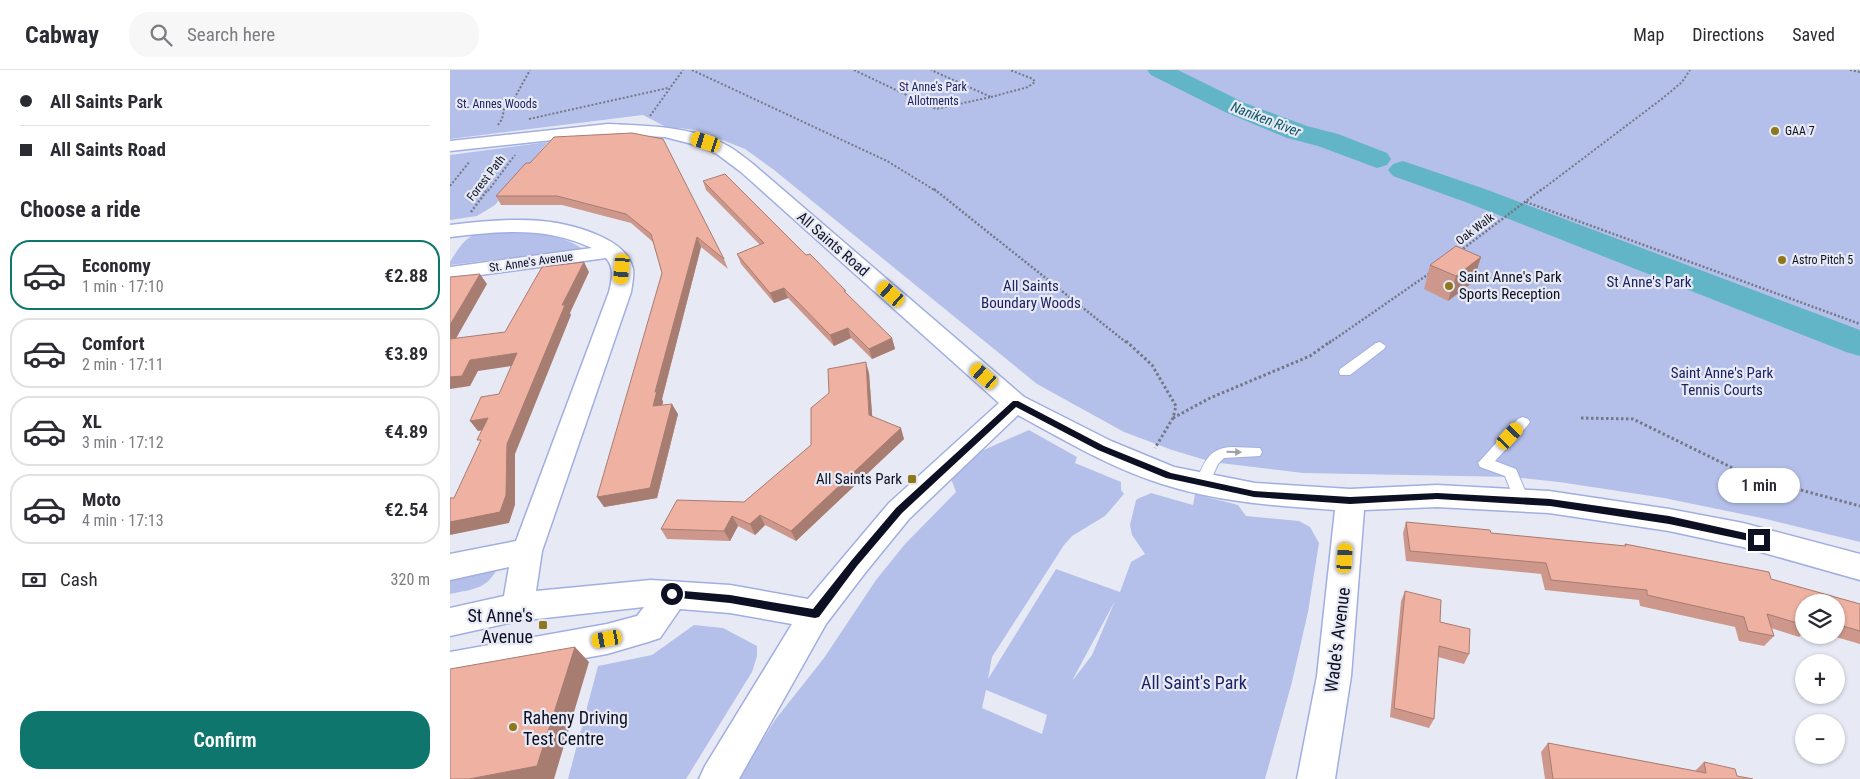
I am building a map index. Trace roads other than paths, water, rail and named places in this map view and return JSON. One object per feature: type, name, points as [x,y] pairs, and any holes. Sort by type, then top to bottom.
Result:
[{"type":"street","name":"All Saints Road","points":[[450,146],[528,128],[608,129],[664,132],[691,137],[723,150],[747,168],[1016,403],[1101,448],[1169,476],[1254,494],[1350,500],[1437,496],[1521,500],[1669,520],[1743,535],[1860,567]]},
{"type":"street","points":[[452,234],[510,225],[547,226],[586,236],[613,251],[622,269],[620,292],[527,551],[518,607]]},
{"type":"street","name":"St. Anne's Avenue","points":[[450,273],[613,251]]},
{"type":"street","points":[[718,779],[815,614],[854,564],[899,511],[1016,403]]},
{"type":"street","name":"Wade's Avenue","points":[[1316,779],[1334,676],[1350,500]]},
{"type":"street","points":[[450,567],[527,551]]},
{"type":"street","points":[[450,622],[518,607],[651,593],[730,599],[815,614]]},
{"type":"street","points":[[450,667],[607,639],[648,628],[672,594]]},
{"type":"lane","points":[[1345,372],[1380,346]]},
{"type":"lane","points":[[1521,500],[1511,473],[1485,463],[1523,422]]},
{"type":"lane","points":[[1202,484],[1214,457],[1219,453],[1232,451],[1255,452]]},
{"type":"waterway","name":"Naniken River","points":[[1159,70],[1236,108],[1297,132],[1328,140],[1377,159]]},
{"type":"waterway","points":[[1403,170],[1474,195]]},
{"type":"waterway","points":[[1479,197],[1860,344]]},
{"type":"place","name":"GAA 7","points":[[1775,131]]},
{"type":"place","name":"Astro Pitch 5","points":[[1782,260]]},
{"type":"place","name":"Saint Anne's Park Sports Reception","points":[[1449,286]]},
{"type":"place","name":"All Saints Park","points":[[912,479]]},
{"type":"place","name":"St Anne's Avenue","points":[[543,625]]},
{"type":"place","name":"Raheny Driving Test Centre","points":[[513,727]]},
{"type":"park label","name":"St Anne's Park Allotments","points":[[933,94]]},
{"type":"park label","name":"St. Annes Woods","points":[[497,104]]},
{"type":"park label","name":"St Anne's Park","points":[[1649,282]]},
{"type":"park label","name":"All Saints Boundary Woods","points":[[1031,294]]},
{"type":"park label","name":"Saint Anne's Park Tennis Courts","points":[[1722,382]]},
{"type":"park label","name":"All Saint's Park","points":[[1194,682]]}]
